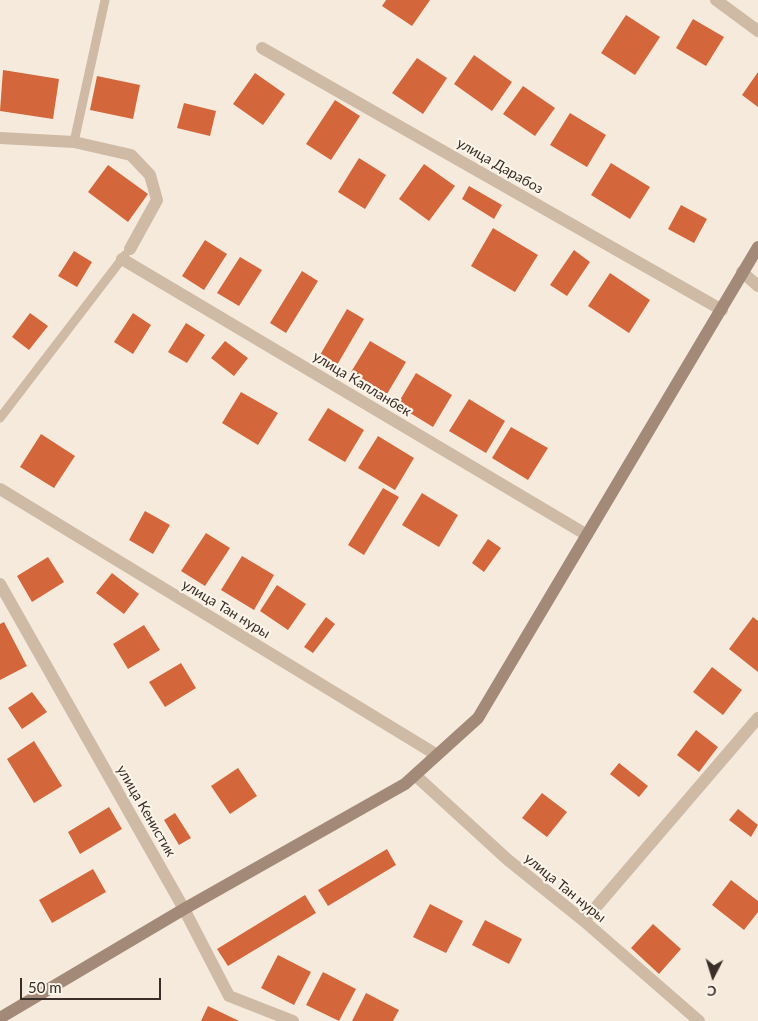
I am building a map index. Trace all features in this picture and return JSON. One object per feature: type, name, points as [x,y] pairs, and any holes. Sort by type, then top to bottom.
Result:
[{"type":"street","points":[[716,0],[758,31]]},
{"type":"street","name":"улица Дарабоз","points":[[262,48],[722,310]]},
{"type":"street","points":[[0,138],[74,142],[132,155],[150,175],[157,200],[126,254]]},
{"type":"street","points":[[0,1018],[184,909],[405,784],[478,718],[722,310],[758,246]]},
{"type":"street","name":"улица Капланбек","points":[[126,254],[587,535]]},
{"type":"street","points":[[742,272],[758,286]]},
{"type":"street","name":"улица Тан нуры","points":[[0,489],[437,755]]},
{"type":"street","name":"улица Кенистик","points":[[0,584],[184,909],[229,996],[293,1021]]},
{"type":"street","points":[[584,921],[758,718]]},
{"type":"street","name":"улица Тан нуры","points":[[415,775],[508,860],[584,921],[699,1021]]},
{"type":"lane","points":[[74,142],[105,0]]},
{"type":"lane","points":[[0,418],[126,254]]},
{"type":"building","points":[[386,0],[430,0],[412,26],[382,6]]},
{"type":"building","points":[[626,15],[660,37],[635,75],[601,53]]},
{"type":"building","points":[[693,19],[724,37],[706,66],[676,48]]},
{"type":"building","points":[[474,55],[512,82],[492,111],[454,84]]},
{"type":"building","points":[[417,58],[447,78],[423,114],[392,93]]},
{"type":"building","points":[[3,70],[59,79],[53,119],[0,111]]},
{"type":"building","points":[[758,72],[758,107],[742,95]]},
{"type":"building","points":[[255,73],[285,94],[263,125],[233,104]]},
{"type":"building","points":[[97,76],[140,85],[133,119],[90,110]]},
{"type":"building","points":[[523,86],[555,108],[535,136],[503,114]]},
{"type":"building","points":[[335,100],[360,116],[331,160],[306,144]]},
{"type":"building","points":[[184,103],[216,111],[210,136],[177,128]]},
{"type":"building","points":[[570,113],[606,135],[587,167],[550,145]]},
{"type":"building","points":[[359,158],[386,175],[365,209],[338,192]]},
{"type":"building","points":[[611,163],[650,187],[630,219],[591,195]]},
{"type":"building","points":[[424,164],[455,186],[429,221],[399,199]]},
{"type":"building","points":[[108,165],[148,194],[128,222],[88,192]]},
{"type":"building","points":[[469,186],[502,205],[494,219],[462,199]]},
{"type":"building","points":[[681,205],[707,219],[694,243],[668,229]]},
{"type":"building","points":[[493,228],[538,255],[515,292],[471,266]]},
{"type":"building","points":[[205,240],[227,254],[204,290],[182,276]]},
{"type":"building","points":[[574,250],[590,262],[567,296],[550,285]]},
{"type":"building","points":[[74,251],[92,262],[77,287],[58,276]]},
{"type":"building","points":[[240,257],[262,270],[239,306],[217,293]]},
{"type":"building","points":[[302,271],[318,281],[286,333],[270,323]]},
{"type":"building","points":[[610,273],[650,300],[629,333],[588,306]]},
{"type":"building","points":[[347,309],[364,319],[337,365],[320,355]]},
{"type":"building","points":[[30,313],[48,326],[29,350],[12,337]]},
{"type":"building","points":[[133,313],[151,325],[133,354],[114,342]]},
{"type":"building","points":[[186,323],[205,335],[187,363],[168,352]]},
{"type":"building","points":[[225,341],[248,358],[234,376],[211,358]]},
{"type":"building","points":[[370,341],[406,362],[387,394],[351,372]]},
{"type":"building","points":[[416,373],[452,395],[433,427],[397,405]]},
{"type":"building","points":[[241,392],[278,413],[258,445],[222,423]]},
{"type":"building","points":[[469,399],[505,421],[486,453],[449,431]]},
{"type":"building","points":[[328,408],[364,430],[345,462],[308,440]]},
{"type":"building","points":[[511,427],[548,448],[528,480],[492,458]]},
{"type":"building","points":[[41,434],[75,456],[54,488],[20,467]]},
{"type":"building","points":[[378,436],[414,458],[395,490],[358,468]]},
{"type":"building","points":[[383,488],[399,497],[364,555],[348,545]]},
{"type":"building","points":[[422,493],[458,515],[439,547],[402,525]]},
{"type":"building","points":[[145,511],[170,525],[153,554],[129,540]]},
{"type":"building","points":[[206,533],[230,548],[205,586],[181,571]]},
{"type":"building","points":[[488,539],[501,548],[484,572],[472,563]]},
{"type":"building","points":[[242,556],[274,575],[254,610],[221,590]]},
{"type":"building","points":[[48,557],[64,582],[32,602],[17,576]]},
{"type":"building","points":[[112,573],[139,594],[124,614],[96,593]]},
{"type":"building","points":[[277,585],[306,604],[288,630],[260,611]]},
{"type":"building","points":[[326,617],[335,624],[313,653],[304,647]]},
{"type":"building","points":[[753,617],[758,621],[758,672],[729,649]]},
{"type":"building","points":[[4,622],[27,666],[0,680],[0,624]]},
{"type":"building","points":[[144,625],[160,650],[128,669],[113,644]]},
{"type":"building","points":[[181,663],[196,688],[165,707],[149,682]]},
{"type":"building","points":[[712,667],[742,690],[723,715],[693,692]]},
{"type":"building","points":[[32,692],[47,712],[22,729],[8,708]]},
{"type":"building","points":[[696,730],[718,747],[699,772],[677,755]]},
{"type":"building","points":[[34,741],[62,786],[34,803],[7,759]]},
{"type":"building","points":[[619,763],[648,786],[639,797],[610,774]]},
{"type":"building","points":[[238,768],[257,796],[230,814],[211,786]]},
{"type":"building","points":[[542,793],[567,812],[547,837],[522,818]]},
{"type":"building","points":[[109,807],[122,829],[80,854],[68,832]]},
{"type":"building","points":[[738,809],[758,825],[751,837],[729,820]]},
{"type":"building","points":[[175,813],[191,838],[179,845],[164,820]]},
{"type":"building","points":[[387,849],[396,865],[328,906],[318,890]]},
{"type":"building","points":[[93,869],[106,892],[52,923],[39,900]]},
{"type":"building","points":[[731,880],[758,901],[758,912],[744,930],[712,905]]},
{"type":"building","points":[[305,895],[316,913],[228,966],[217,949]]},
{"type":"building","points":[[430,904],[463,921],[446,953],[413,937]]},
{"type":"building","points":[[485,920],[522,939],[509,964],[472,945]]},
{"type":"building","points":[[653,924],[681,949],[659,974],[631,948]]},
{"type":"building","points":[[278,955],[311,972],[294,1005],[261,988]]},
{"type":"building","points":[[323,972],[356,989],[339,1021],[306,1005]]},
{"type":"building","points":[[366,993],[399,1010],[393,1021],[352,1021]]},
{"type":"building","points":[[208,1006],[239,1021],[201,1021]]}]
